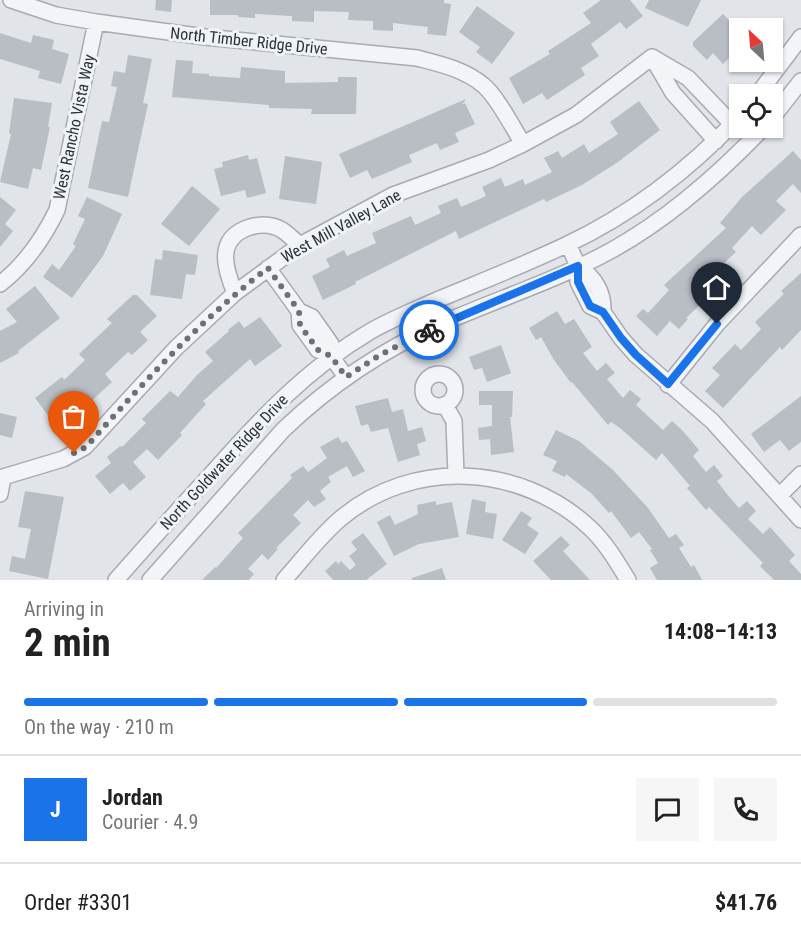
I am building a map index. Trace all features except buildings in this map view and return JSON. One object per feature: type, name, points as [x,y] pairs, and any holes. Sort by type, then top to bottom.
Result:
[{"type":"street","name":"North Timber Ridge Drive","points":[[10,0],[56,15],[96,22],[205,38],[417,58],[448,66],[467,74],[485,86],[523,144]]},
{"type":"street","name":"West Rancho Vista Way","points":[[0,284],[24,263],[45,235],[57,210],[96,22]]},
{"type":"street","points":[[766,84],[801,37]]},
{"type":"street","points":[[652,57],[688,78],[729,114]]},
{"type":"street","points":[[652,57],[673,93],[716,141]]},
{"type":"street","name":"West Mill Valley Lane","points":[[2,476],[52,463],[86,447],[176,348],[235,293],[300,245],[393,195],[489,160],[523,144],[576,115],[652,57]]},
{"type":"street","points":[[783,104],[801,81]]},
{"type":"street","name":"North Goldwater Ridge Drive","points":[[116,580],[256,424],[331,356],[372,330],[401,316],[594,231],[644,200],[716,141],[729,127]]},
{"type":"street","name":"North Goldwater Ridge Drive","points":[[150,580],[283,430],[346,377],[380,355],[439,325],[611,250],[658,220],[720,171],[753,138]]},
{"type":"street","points":[[235,293],[226,270],[225,256],[228,241],[243,230],[262,224],[281,229],[300,245]]},
{"type":"street","points":[[668,384],[717,324],[801,235]]},
{"type":"street","points":[[568,244],[578,266],[592,276],[604,300],[603,312],[621,338],[636,355],[712,421],[801,520]]},
{"type":"street","points":[[268,268],[299,311],[312,317],[331,344],[331,356],[346,377]]},
{"type":"street","points":[[445,405],[454,421],[456,475]]},
{"type":"street","points":[[779,496],[801,474]]},
{"type":"street","points":[[284,580],[327,532],[361,504],[407,482],[456,475],[497,479],[521,485],[562,505],[593,530],[628,580]]},
{"type":"street","points":[[0,494],[2,476]]},
{"type":"way so far","points":[[74,453],[86,447],[176,348],[235,293],[268,268],[299,311],[300,325],[318,350],[331,356],[346,377],[380,355],[429,330]]},
{"type":"route","points":[[429,330],[578,266],[578,282],[590,306],[603,312],[636,355],[668,384],[717,324]]}]
